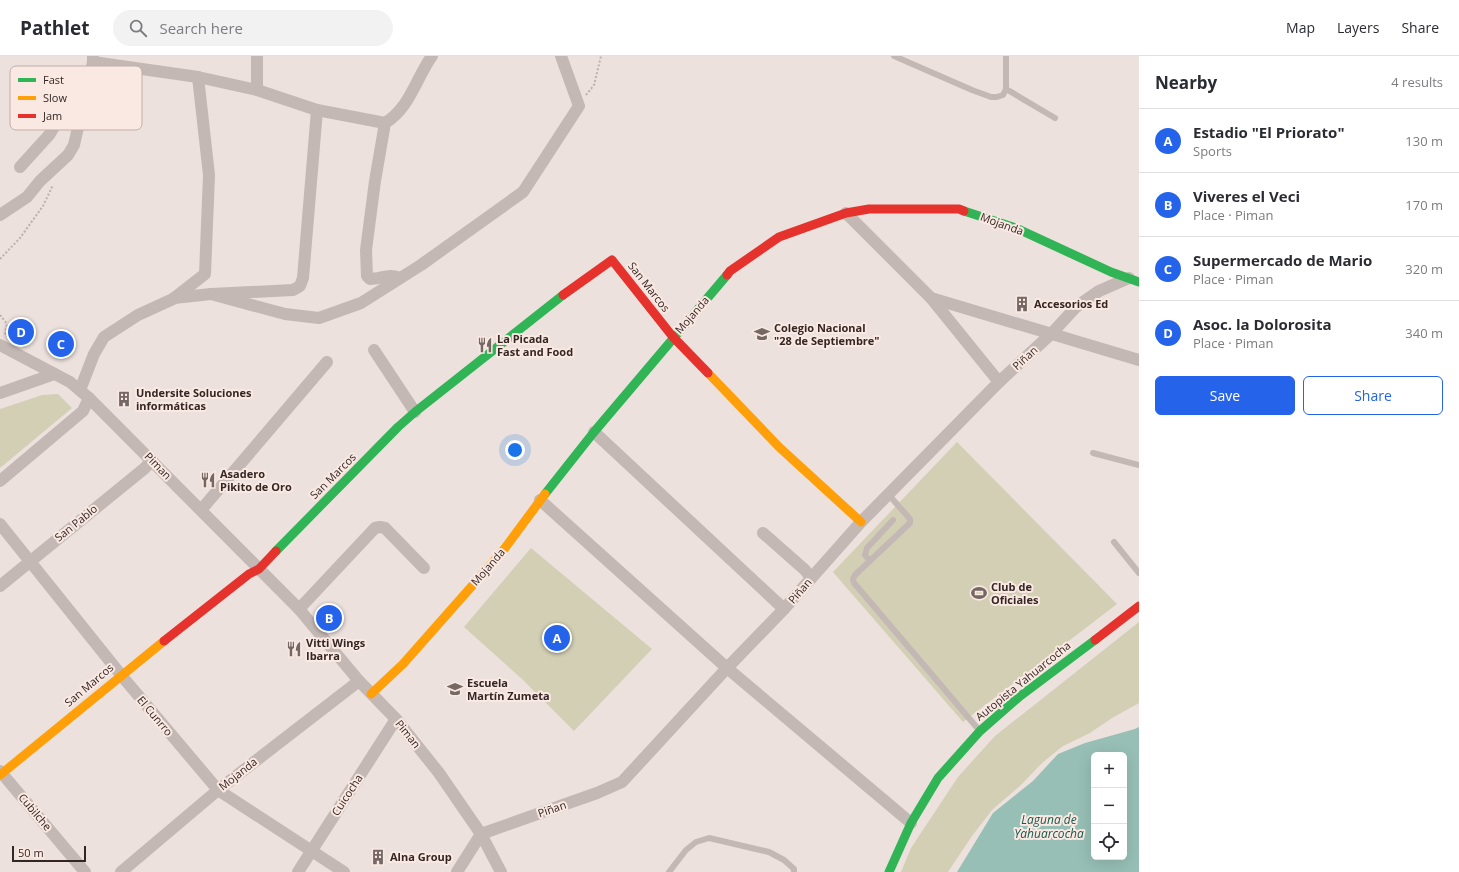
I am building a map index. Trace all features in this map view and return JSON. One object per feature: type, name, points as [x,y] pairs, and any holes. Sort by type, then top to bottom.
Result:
[{"type":"street","points":[[257,56],[257,90]]},
{"type":"street","points":[[142,68],[257,90],[317,110],[385,123],[392,119],[402,108],[432,56]]},
{"type":"street","points":[[212,294],[285,314],[319,318],[361,303],[421,265],[523,192],[579,106],[561,56]]},
{"type":"street","points":[[93,59],[132,66]]},
{"type":"street","points":[[0,482],[83,411],[85,394],[94,354],[104,337],[138,315],[173,299],[205,274],[209,175],[198,78]]},
{"type":"street","points":[[173,299],[212,294],[293,290],[300,286],[303,278],[317,110]]},
{"type":"street","points":[[385,123],[375,181],[366,250],[366,276],[370,279],[395,276],[400,278]]},
{"type":"street","points":[[20,167],[52,130]]},
{"type":"street","points":[[0,215],[27,197],[40,181],[68,155],[74,146],[78,130]]},
{"type":"street","name":"Mojanda","points":[[371,694],[403,664],[502,552],[540,500],[594,432],[730,271],[778,237],[846,213],[869,209],[959,209],[1016,228],[1111,272],[1134,280]]},
{"type":"street","points":[[846,213],[931,298],[999,382]]},
{"type":"street","name":"San Marcos","points":[[1,773],[121,675],[249,574],[258,569],[393,432],[415,412],[570,290],[612,260],[673,337]]},
{"type":"street","name":"Piñan","points":[[481,834],[597,793],[622,782],[727,668],[784,609],[861,522],[999,382],[1052,333],[1076,307],[1099,291],[1134,280]]},
{"type":"street","points":[[931,298],[1139,360]]},
{"type":"street","points":[[673,337],[779,447],[861,522]]},
{"type":"street","name":"Piman","points":[[1,345],[70,382],[85,394],[299,609],[359,681],[396,719],[439,774],[481,834],[501,872]]},
{"type":"street","points":[[374,350],[415,412]]},
{"type":"street","points":[[201,510],[327,362]]},
{"type":"street","points":[[0,393],[54,374]]},
{"type":"street","points":[[594,432],[784,609]]},
{"type":"street","name":"San Pablo","points":[[0,586],[30,560],[145,468],[152,460]]},
{"type":"street","points":[[540,500],[727,668],[912,823]]},
{"type":"street","name":"El Cunrro","points":[[0,524],[121,675],[218,790],[344,872]]},
{"type":"street","points":[[299,609],[375,528],[385,528],[424,568]]},
{"type":"street","points":[[763,533],[805,570],[811,578]]},
{"type":"street","name":"Autopista Yahuarcocha","points":[[889,872],[912,823],[938,778],[980,731],[1019,697],[1139,606]]},
{"type":"street","name":"Mojanda","points":[[121,872],[218,790],[359,681]]},
{"type":"street","name":"Cuicocha","points":[[298,872],[310,851],[396,719]]},
{"type":"street","name":"Cubilche","points":[[1,773],[85,872]]},
{"type":"street","points":[[457,872],[481,834]]},
{"type":"lane","points":[[894,56],[991,97],[1003,95],[1006,89],[1006,56]]},
{"type":"lane","points":[[1006,89],[1055,118]]},
{"type":"lane","points":[[1093,453],[1139,465]]},
{"type":"lane","points":[[888,494],[910,519],[910,523],[855,574],[853,578],[854,583],[980,731]]},
{"type":"lane","points":[[869,560],[865,555],[867,548],[893,520]]},
{"type":"lane","points":[[1114,542],[1139,573]]},
{"type":"lane","points":[[669,872],[686,850],[696,842],[709,838],[769,852],[784,860],[794,869],[794,872]]},
{"type":"path","points":[[579,106],[594,85],[601,56]]},
{"type":"path","points":[[0,259],[20,238],[43,206],[55,180]]},
{"type":"path","points":[[0,316],[7,324],[7,329],[1,345]]},
{"type":"shaded area","points":[[58,394],[72,408],[0,468],[0,409],[42,395]]},
{"type":"shaded area","name":"Club de Oficiales","points":[[957,442],[1117,604],[963,722],[833,572]]},
{"type":"shaded area","points":[[531,548],[652,649],[574,731],[523,680],[464,627]]},
{"type":"shaded area","points":[[1139,622],[1139,703],[1112,718],[1090,733],[1063,746],[1042,763],[1022,784],[992,810],[972,836],[948,872],[901,872],[911,848],[958,777],[995,736]]},
{"type":"water","name":"Laguna de Yahuarcocha","points":[[1139,727],[1139,872],[957,872],[993,813],[1033,781],[1058,754],[1085,743]]},
{"type":"traffic: fast","points":[[964,211],[1016,228],[1111,272],[1139,282]]},
{"type":"traffic: fast","points":[[545,494],[594,432],[727,275]]},
{"type":"traffic: fast","points":[[276,551],[398,427],[563,295]]},
{"type":"traffic: fast","points":[[889,872],[911,823],[938,778],[980,731],[1019,697],[1095,640]]},
{"type":"traffic: slow","points":[[708,373],[779,447],[861,522]]},
{"type":"traffic: slow","points":[[371,694],[403,664],[502,552],[545,494]]},
{"type":"traffic: slow","points":[[0,775],[164,641]]},
{"type":"traffic: jam","points":[[727,275],[730,271],[779,237],[846,213],[869,209],[959,209],[964,211]]},
{"type":"traffic: jam","points":[[563,295],[612,260],[673,337],[708,373]]},
{"type":"traffic: jam","points":[[164,641],[249,574],[259,569],[276,551]]},
{"type":"traffic: jam","points":[[1095,640],[1139,606]]},
{"type":"place","name":"Accesorios Ed","points":[[1022,304]]},
{"type":"place","name":"Asoc. la Dolorosita","points":[[21,332]]},
{"type":"place","name":"Colegio Nacional \"28 de Septiembre\"","points":[[762,334]]},
{"type":"place","name":"Supermercado de Mario","points":[[61,344]]},
{"type":"place","name":"La Picada Fast and Food","points":[[485,345]]},
{"type":"place","name":"Undersite Soluciones informáticas","points":[[124,399]]},
{"type":"place","name":"Asadero Pikito de Oro","points":[[208,480]]},
{"type":"place","name":"Club de Oficiales","points":[[979,593]]},
{"type":"place","name":"Viveres el Veci","points":[[329,618]]},
{"type":"place","name":"Estadio \"El Priorato\"","points":[[557,638]]},
{"type":"place","name":"Vitti Wings Ibarra","points":[[294,649]]},
{"type":"place","name":"Escuela Martín Zumeta","points":[[455,689]]},
{"type":"place","name":"Alna Group","points":[[378,857]]}]
